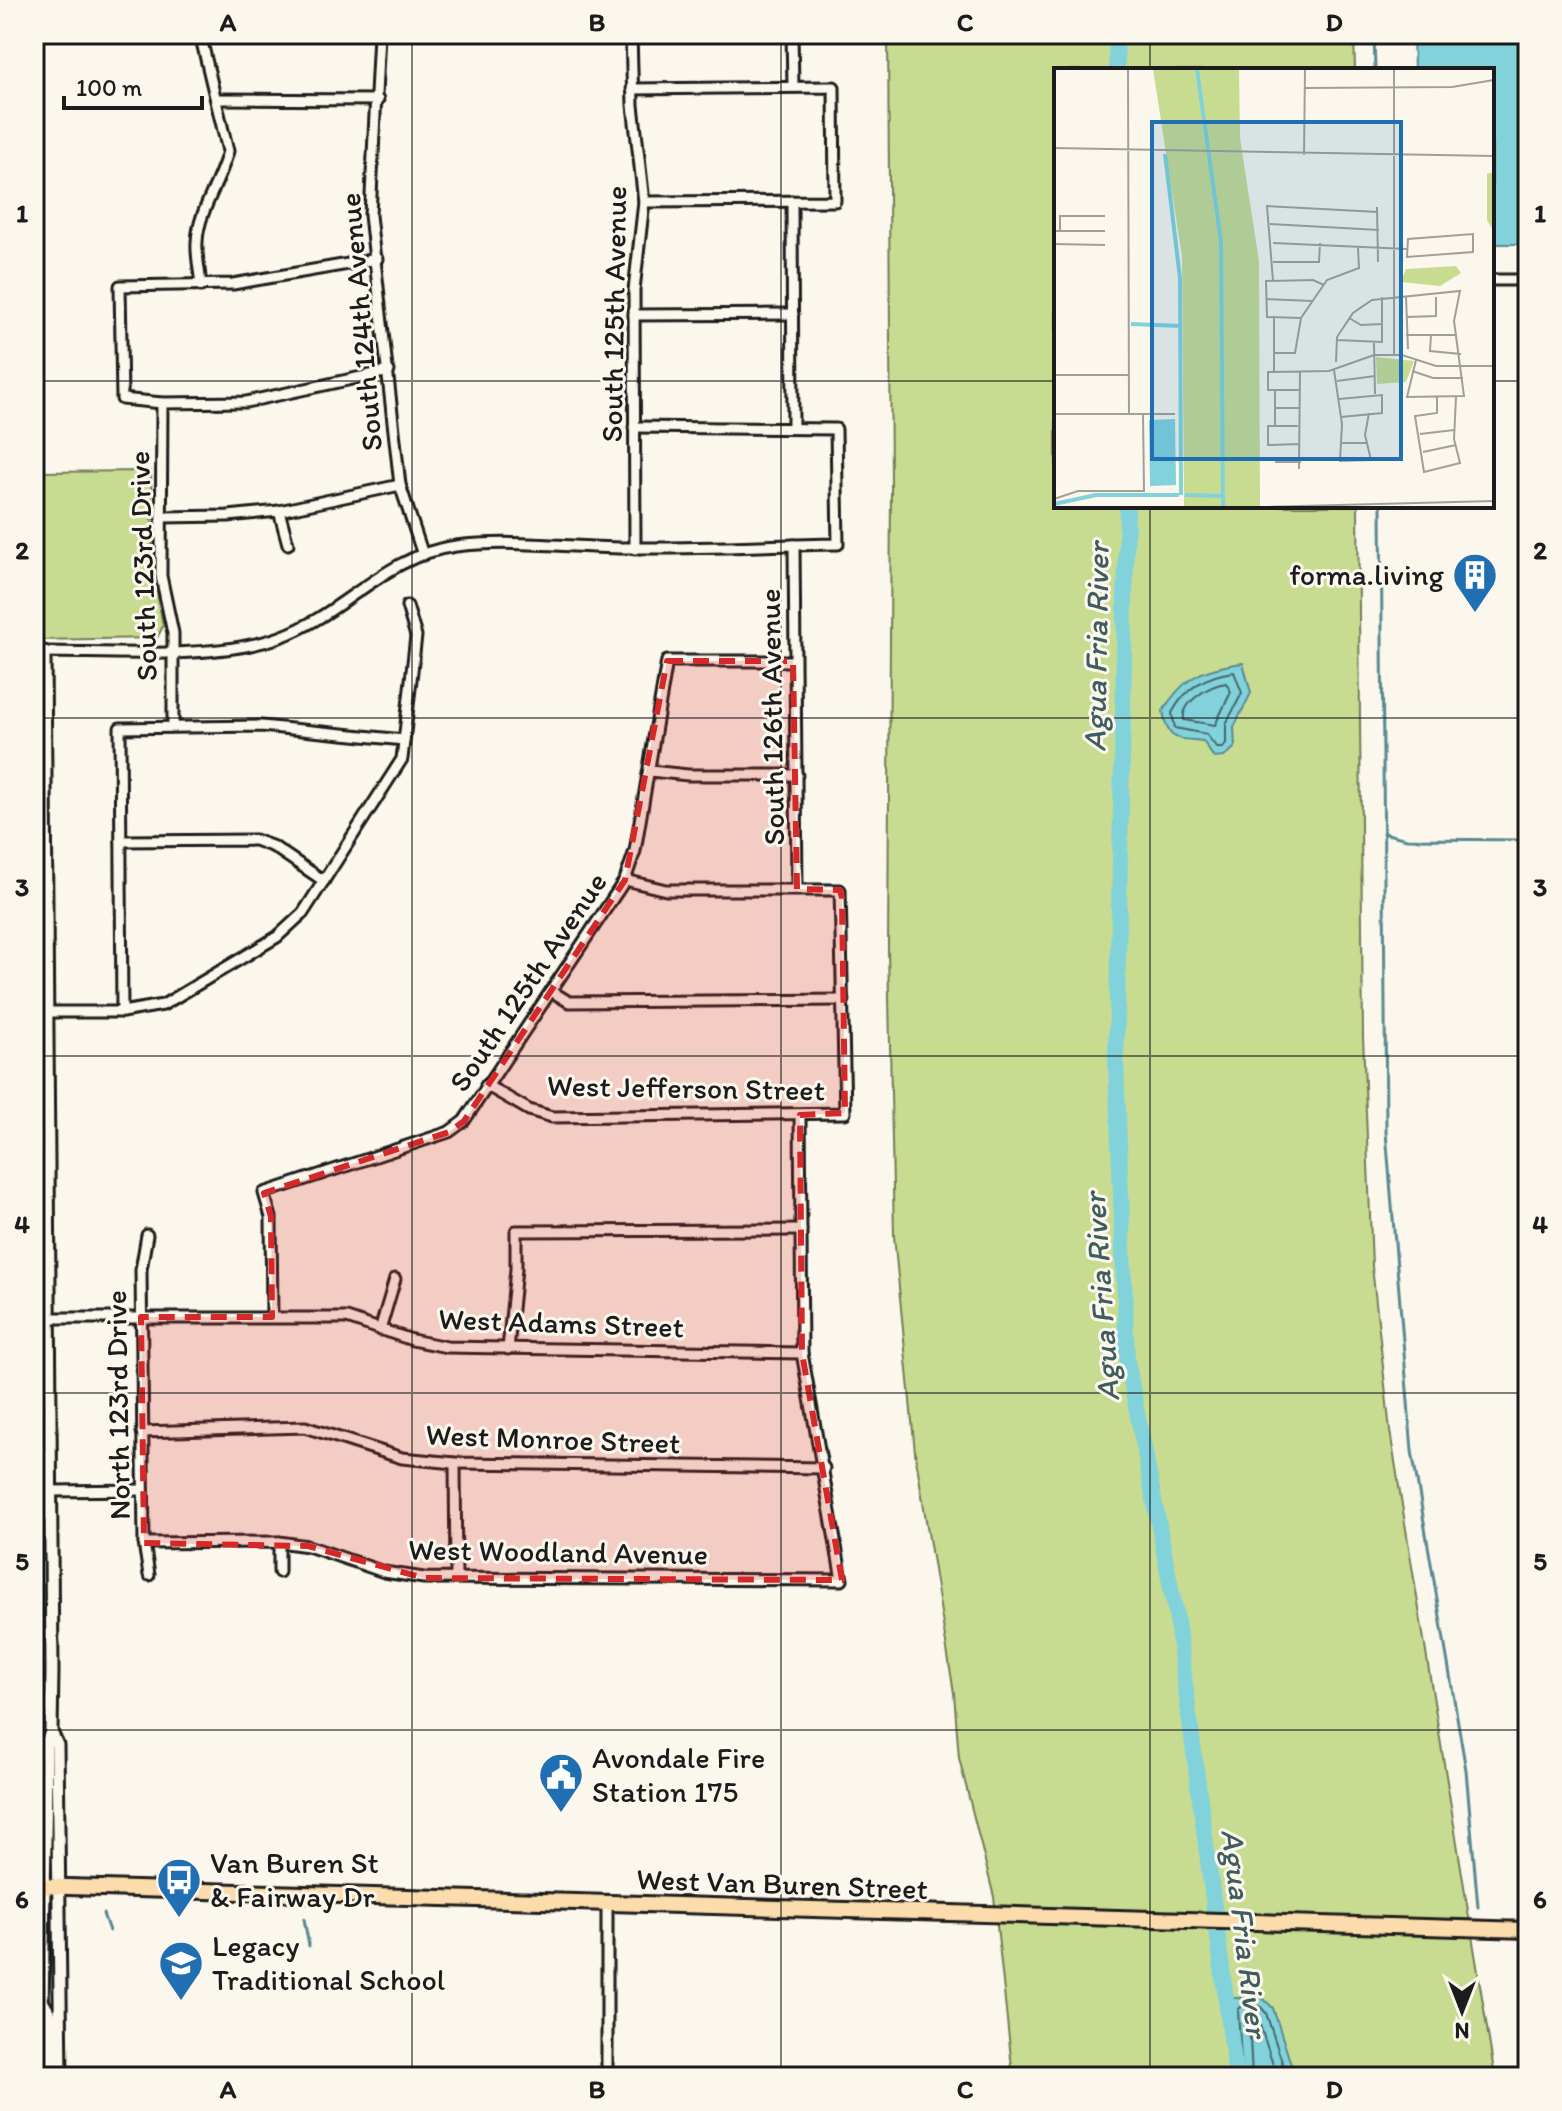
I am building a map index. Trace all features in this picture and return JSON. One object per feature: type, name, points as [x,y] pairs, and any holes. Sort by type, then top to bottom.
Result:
[{"type":"main road","name":"West Van Buren Street","points":[[46,1887],[984,1917],[1528,1930]]},
{"type":"street","points":[[200,34],[228,151],[224,170],[199,227],[197,242],[201,286]]},
{"type":"street","name":"South 124th Avenue","points":[[379,34],[370,215],[400,485],[423,555]]},
{"type":"street","name":"South 125th Avenue","points":[[631,34],[632,89],[644,202],[634,315],[635,549]]},
{"type":"street","points":[[792,34],[793,86]]},
{"type":"street","points":[[632,89],[834,87],[835,201],[644,202]]},
{"type":"street","points":[[216,99],[378,100]]},
{"type":"street","points":[[792,201],[793,428]]},
{"type":"street","points":[[377,259],[201,286],[120,286],[122,399],[162,403],[246,402],[389,371]]},
{"type":"street","points":[[1494,280],[1528,280]]},
{"type":"street","points":[[634,315],[793,314]]},
{"type":"street","name":"South 123rd Drive","points":[[162,403],[161,576],[173,633],[173,726]]},
{"type":"street","points":[[42,2077],[46,1887],[57,1745],[51,1732],[47,1012],[39,652],[172,651],[244,646],[280,637],[312,621],[395,566],[455,546],[635,549],[838,544],[836,429],[634,427]]},
{"type":"street","points":[[162,517],[279,511],[400,485]]},
{"type":"street","points":[[279,511],[288,544]]},
{"type":"street","name":"South 126th Avenue","points":[[794,545],[797,889]]},
{"type":"street","points":[[34,1012],[122,1012],[163,1005],[277,937],[303,913],[402,759],[416,636],[407,606]]},
{"type":"street","name":"South 125th Avenue","points":[[272,1317],[271,1217],[264,1193],[449,1132],[464,1121],[625,880],[635,851],[667,661],[793,661]]},
{"type":"street","points":[[122,1012],[120,728],[261,726],[404,740]]},
{"type":"street","points":[[650,771],[688,775],[797,775]]},
{"type":"street","points":[[121,841],[255,840],[274,847],[324,881]]},
{"type":"street","points":[[551,991],[569,1002],[844,1000],[840,890],[666,890],[625,880]]},
{"type":"street","name":"West Jefferson Street","points":[[486,1085],[518,1104],[552,1117],[845,1113],[844,1000]]},
{"type":"street","points":[[800,1115],[802,1353],[824,1468]]},
{"type":"street","points":[[508,1349],[516,1269],[516,1231],[801,1230]]},
{"type":"street","name":"North 123rd Drive","points":[[147,1235],[141,1270],[141,1317],[144,1543],[149,1575]]},
{"type":"street","points":[[380,1330],[395,1279]]},
{"type":"street","name":"West Adams Street","points":[[34,1318],[347,1318],[447,1347],[802,1353]]},
{"type":"street","name":"West Monroe Street","points":[[142,1432],[305,1427],[402,1458],[455,1463],[824,1468]]},
{"type":"street","points":[[455,1463],[456,1577]]},
{"type":"street","name":"West Woodland Avenue","points":[[144,1543],[279,1542],[308,1546],[384,1572],[456,1577],[842,1580],[824,1468]]},
{"type":"street","points":[[50,1491],[143,1490]]},
{"type":"street","points":[[279,1542],[279,1572]]},
{"type":"street","points":[[46,1887],[59,2077]]},
{"type":"street","points":[[607,1904],[607,2077]]},
{"type":"street","points":[[42,2001],[49,2009],[52,2070],[59,2077]]},
{"type":"highlighted area","points":[[667,661],[793,661],[797,889],[840,890],[842,898],[845,1113],[800,1115],[802,1353],[842,1580],[424,1578],[308,1546],[144,1543],[141,1317],[272,1317],[271,1217],[264,1193],[449,1132],[464,1121],[625,880]]},
{"type":"green space","points":[[888,34],[1354,34],[1355,68],[1054,68],[1054,508],[1358,508],[1363,1036],[1372,1266],[1390,1431],[1495,2077],[1013,2077],[994,1897],[959,1758],[954,1693],[915,1452],[894,1236],[888,949],[891,488]]},
{"type":"green space","points":[[151,471],[153,569],[163,626],[157,638],[34,640],[34,472]]},
{"type":"water","points":[[1413,34],[1528,34],[1528,244],[1494,244],[1494,68],[1414,68]]},
{"type":"water","points":[[1243,663],[1251,693],[1234,727],[1235,747],[1224,757],[1214,758],[1203,741],[1179,738],[1170,733],[1163,711],[1179,689],[1206,671]]},
{"type":"water","points":[[1233,1998],[1263,1998],[1273,2008],[1295,2077],[1234,2077],[1230,2008]]},
{"type":"waterway","name":"Agua Fria River","points":[[1116,34],[1117,68]]},
{"type":"waterway","points":[[1374,34],[1375,68]]},
{"type":"waterway","name":"Agua Fria River","points":[[1127,508],[1116,1060],[1127,1360],[1176,1614],[1236,2077]]},
{"type":"waterway","points":[[1381,508],[1386,1132],[1412,1451],[1466,1770],[1478,1907]]},
{"type":"waterway","points":[[1383,833],[1407,839],[1528,840]]},
{"type":"waterway","points":[[103,1914],[109,1931]]},
{"type":"waterway","points":[[304,1919],[309,1946]]},
{"type":"place","name":"forma.living","points":[[1475,614]]},
{"type":"place","name":"Avondale Fire Station 175","points":[[561,1814]]},
{"type":"place","name":"Van Buren St & Fairway Dr","points":[[179,1919]]},
{"type":"place","name":"Legacy Traditional School","points":[[181,2002]]}]
